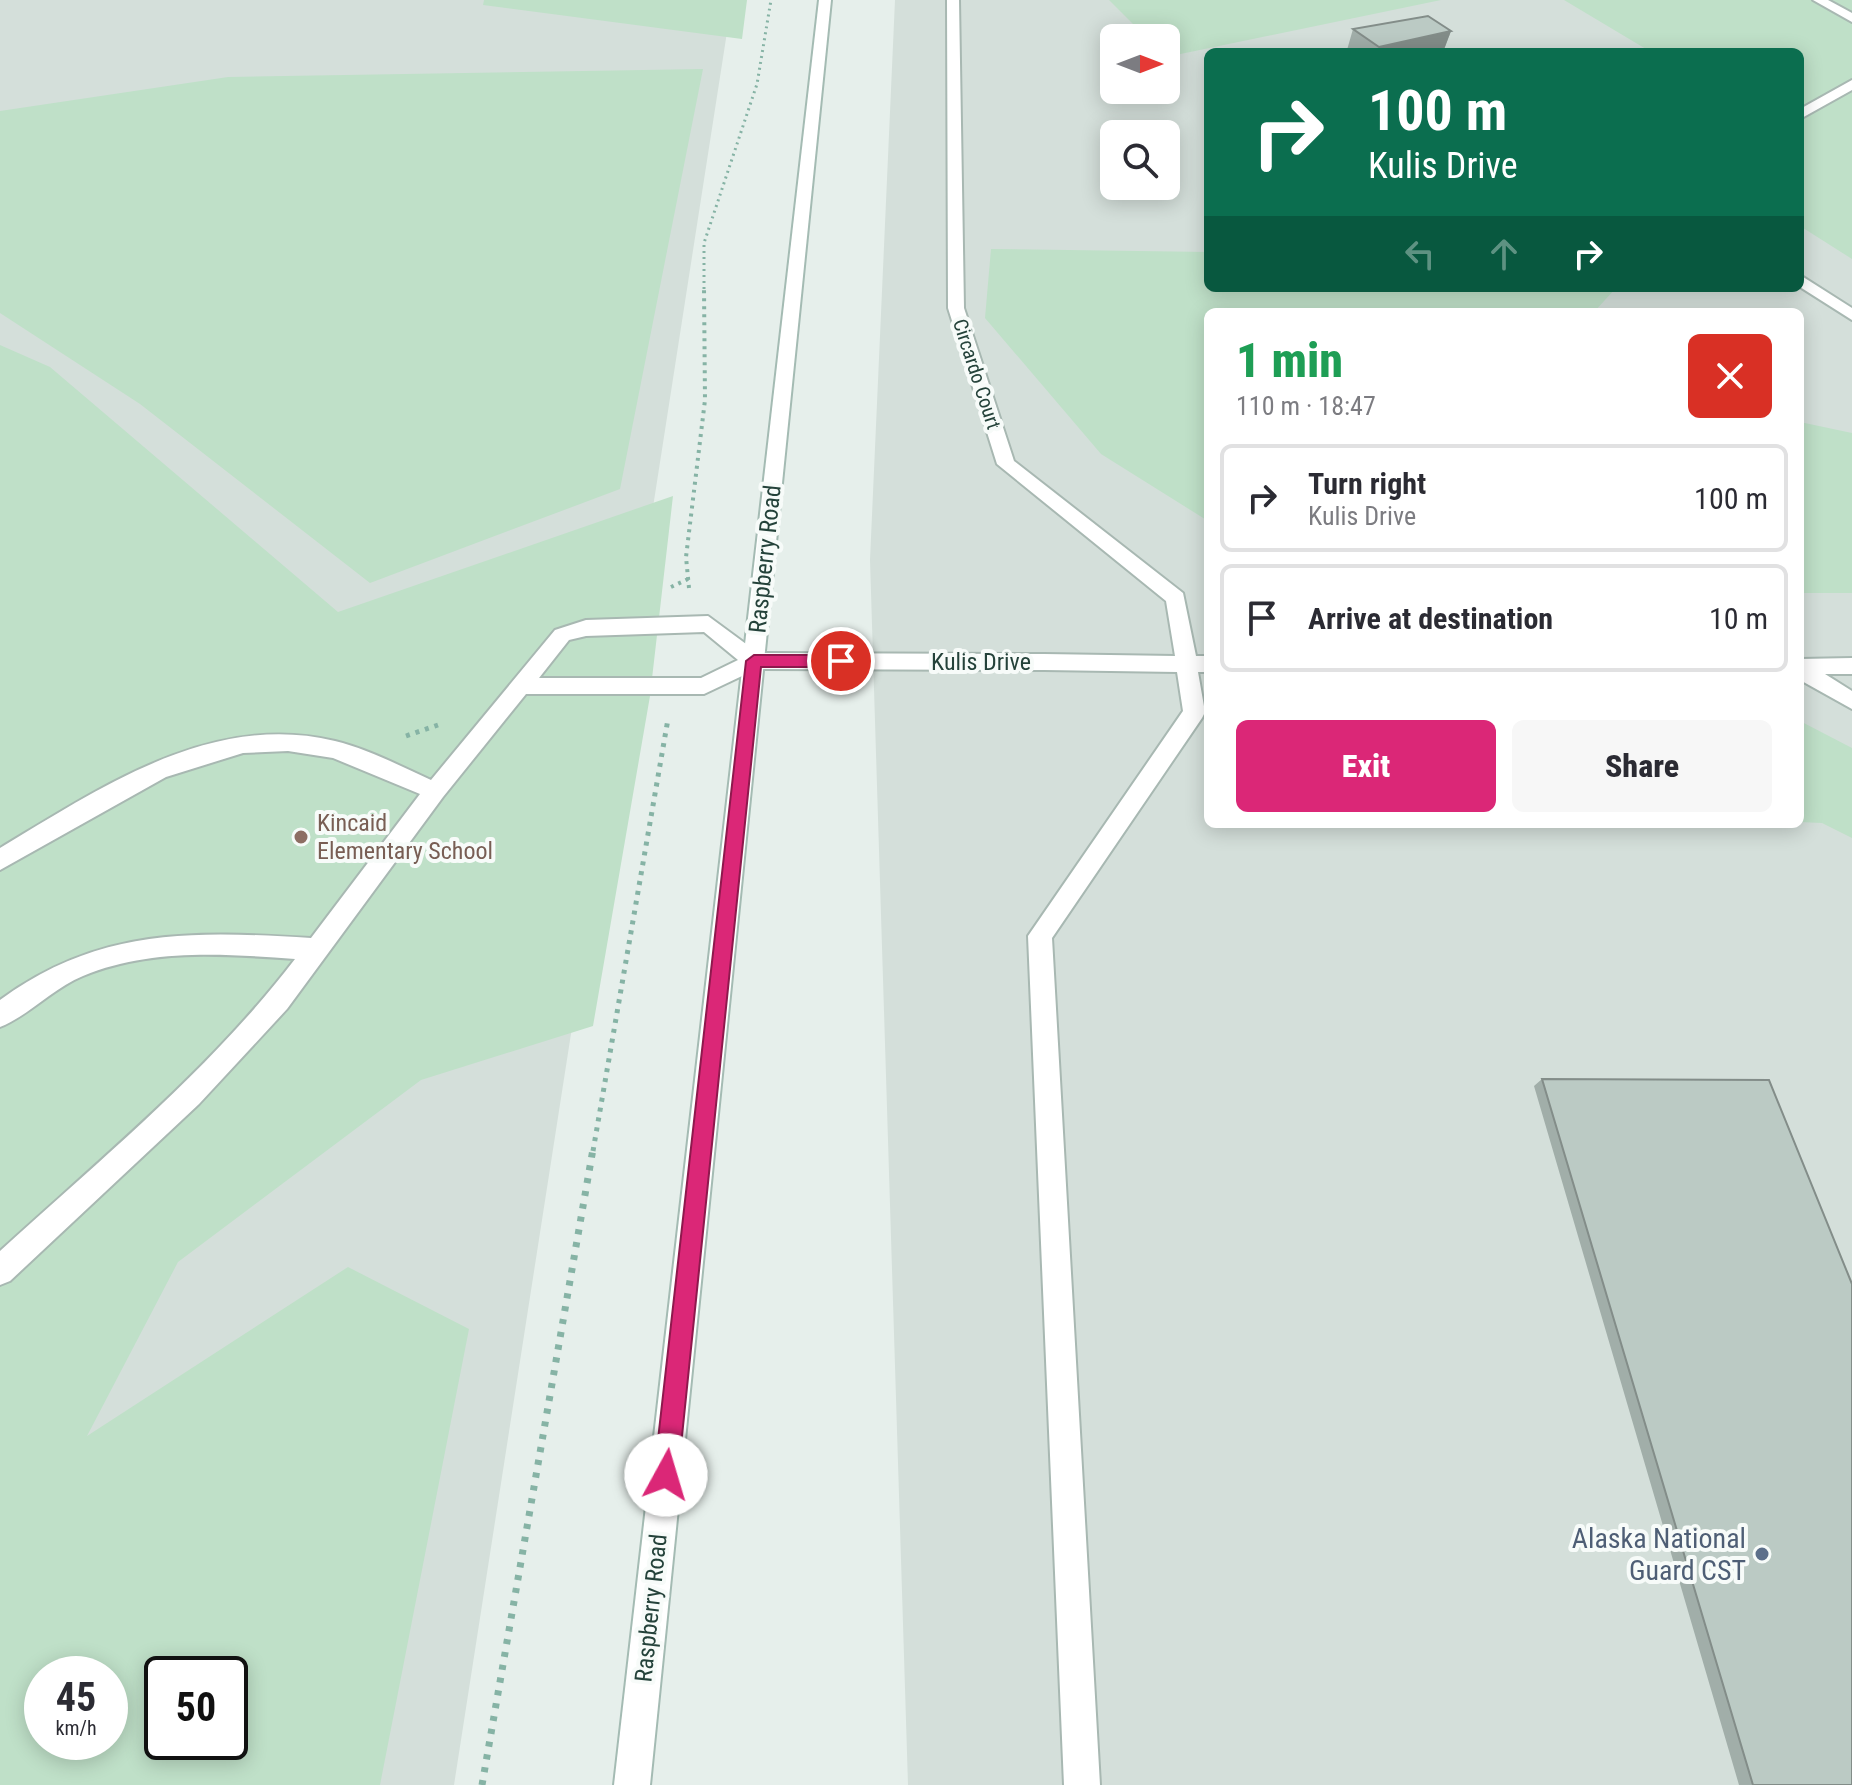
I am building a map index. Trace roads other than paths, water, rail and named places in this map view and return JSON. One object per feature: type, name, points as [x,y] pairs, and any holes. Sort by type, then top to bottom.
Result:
[{"type":"main road","name":"Raspberry Road","points":[[632,1785],[825,0]]},
{"type":"main road","name":"Circardo Court","points":[[953,0],[956,308],[1006,464],[1176,598],[1197,664],[1194,712],[1040,936],[1082,1785]]},
{"type":"main road","points":[[1819,0],[1852,18]]},
{"type":"main road","points":[[1804,113],[1852,84]]},
{"type":"main road","points":[[1804,283],[1852,315]]},
{"type":"main road","points":[[0,1271],[190,1095],[278,1001],[435,791],[562,635],[586,628],[708,624],[754,661],[704,686],[521,686]]},
{"type":"main road","name":"Kulis Drive","points":[[754,661],[1197,664]]},
{"type":"main road","points":[[1804,668],[1852,666]]},
{"type":"main road","points":[[1804,671],[1852,701]]},
{"type":"main road","points":[[0,860],[149,773],[225,748],[279,743],[333,749],[435,791]]},
{"type":"main road","points":[[0,1015],[85,961],[143,946],[208,943],[317,949]]},
{"type":"place","name":"Kincaid Elementary School","points":[[301,837]]},
{"type":"place","name":"Alaska National Guard CST","points":[[1762,1554]]}]
